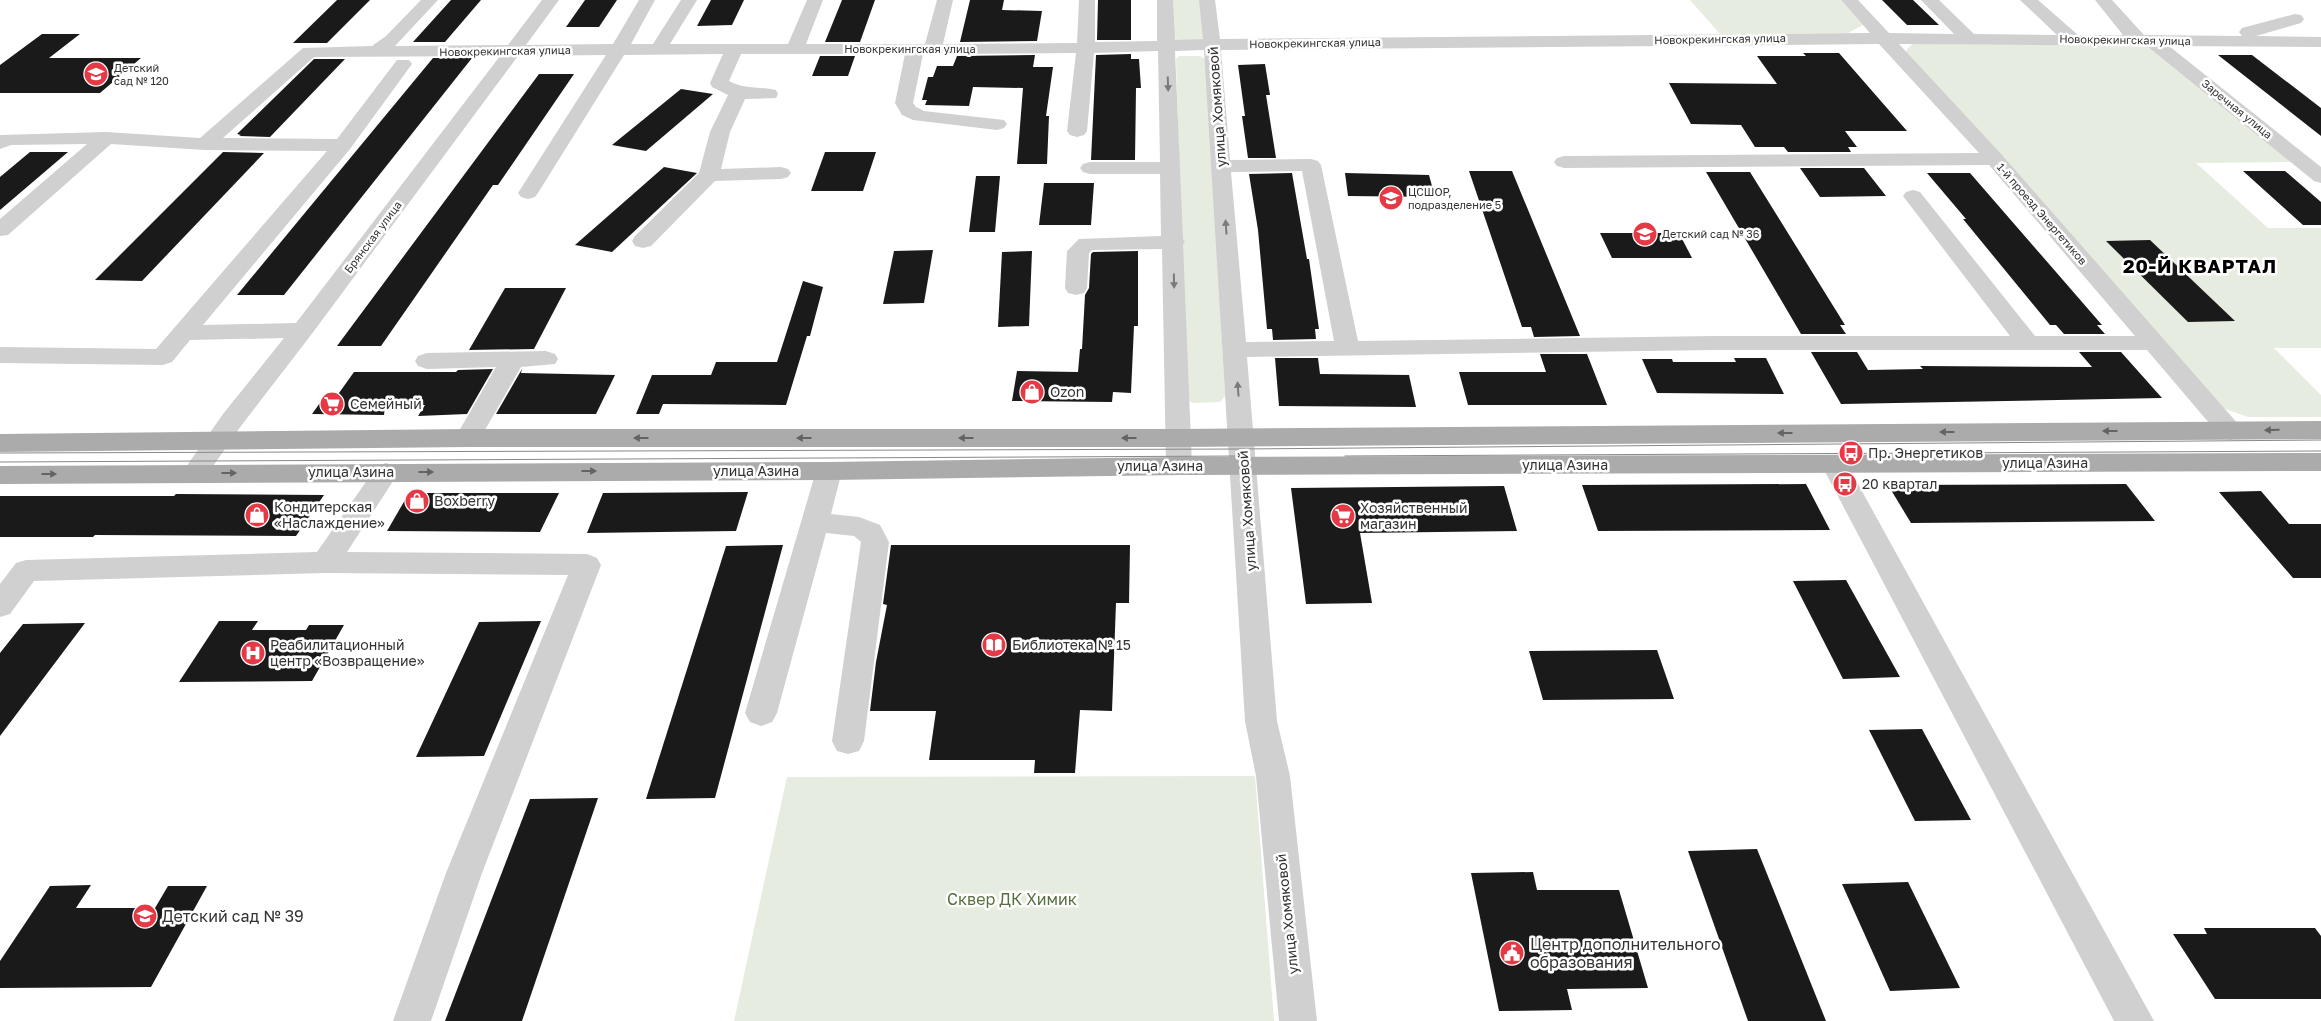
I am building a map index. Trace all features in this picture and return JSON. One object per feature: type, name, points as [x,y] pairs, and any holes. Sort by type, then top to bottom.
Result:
[{"type":"main road","name":"улица Азина","points":[[0,474],[829,471],[1179,466],[1242,452],[2321,430]]},
{"type":"main road","name":"улица Азина","points":[[0,442],[468,438],[1178,438],[1242,452],[1834,464],[2321,462]]},
{"type":"street","points":[[374,53],[392,40],[430,0]]},
{"type":"street","name":"Брянская улица","points":[[195,473],[551,0]]},
{"type":"street","points":[[528,192],[619,49],[646,0]]},
{"type":"street","points":[[658,49],[689,0]]},
{"type":"street","points":[[795,48],[815,0]]},
{"type":"street","points":[[946,0],[925,48],[912,59],[904,103],[909,111],[920,116],[997,124]]},
{"type":"street","points":[[1077,131],[1086,47],[1087,0]]},
{"type":"street","points":[[1165,0],[1174,242],[1179,466]]},
{"type":"street","name":"улица Хомяковой","points":[[1207,0],[1235,350],[1261,722],[1273,776],[1298,1021]]},
{"type":"street","name":"1-й проезд Энергетиков","points":[[1849,0],[1995,159],[2230,431]]},
{"type":"street","points":[[1929,0],[1970,40]]},
{"type":"street","points":[[2028,0],[2073,39]]},
{"type":"street","name":"Заречная улица","points":[[2103,0],[2130,32],[2146,41],[2321,177]]},
{"type":"street","points":[[2258,42],[2248,32],[2295,19]]},
{"type":"street","name":"Новокрекингская улица","points":[[205,144],[309,52],[374,53],[734,48],[1031,49],[1212,45],[1884,38],[2321,42]]},
{"type":"street","points":[[734,48],[720,83],[738,93],[769,94]]},
{"type":"street","points":[[0,355],[163,357],[344,145],[403,64]]},
{"type":"street","points":[[643,242],[709,174],[720,132],[738,93]]},
{"type":"street","points":[[0,230],[106,138]]},
{"type":"street","points":[[0,143],[7,139],[106,138],[205,144],[344,145]]},
{"type":"street","points":[[1564,162],[1995,159]]},
{"type":"street","points":[[1221,166],[1311,165],[1348,349]]},
{"type":"street","points":[[1090,168],[1170,168]]},
{"type":"street","points":[[709,174],[780,173]]},
{"type":"street","points":[[1913,196],[2027,342]]},
{"type":"street","points":[[1076,288],[1078,251],[1087,244],[1174,242]]},
{"type":"street","points":[[184,333],[303,330]]},
{"type":"street","points":[[1235,350],[1713,342],[2154,343]]},
{"type":"street","points":[[427,360],[546,359]]},
{"type":"street","points":[[468,438],[513,360]]},
{"type":"street","points":[[1834,464],[2135,1021]]},
{"type":"street","points":[[761,713],[829,471]]},
{"type":"street","points":[[326,562],[386,472]]},
{"type":"street","points":[[814,522],[859,527],[870,532],[875,542],[848,741]]},
{"type":"street","points":[[0,606],[26,571],[326,562],[587,565],[464,872],[412,1021]]},
{"type":"green space","points":[[1171,0],[1201,0],[1203,38],[1179,41],[1171,38]]},
{"type":"green space","points":[[1690,0],[1841,0],[1863,25],[1848,33],[1720,34]]},
{"type":"green space","points":[[1913,44],[2145,46],[2160,51],[2291,162],[2196,163],[2268,228],[2321,228],[2321,348],[2274,348],[2321,395],[2321,417],[2248,417],[2220,407],[1905,53]]},
{"type":"green space","points":[[1179,56],[1200,56],[1207,60],[1225,396],[1220,402],[1192,403],[1186,397],[1176,59]]},
{"type":"green space","name":"Сквер ДК Химик","points":[[1255,776],[1274,1021],[734,1021],[787,777]]},
{"type":"building","points":[[337,0],[370,0],[327,43],[293,43]]},
{"type":"building","points":[[451,0],[481,0],[445,42],[413,42]]},
{"type":"building","points":[[585,0],[617,0],[599,27],[566,27]]},
{"type":"building","points":[[711,0],[744,0],[732,25],[697,26]]},
{"type":"building","points":[[842,0],[875,0],[860,42],[825,42]]},
{"type":"building","points":[[970,0],[1004,0],[1002,10],[1042,11],[1037,41],[960,42]]},
{"type":"building","points":[[1098,0],[1131,0],[1131,40],[1097,40]]},
{"type":"building","points":[[1882,0],[1913,0],[1939,25],[1907,25]]},
{"type":"building","points":[[42,34],[80,34],[49,58],[141,58],[100,93],[0,93],[0,65]]},
{"type":"building","points":[[1803,53],[1839,53],[1907,131],[1845,131],[1857,147],[1848,147],[1851,152],[1788,152],[1784,147],[1755,147],[1741,125],[1691,124],[1669,83],[1777,84],[1757,56],[1806,56]]},
{"type":"building","points":[[1131,54],[1131,59],[1139,59],[1141,88],[1136,88],[1135,160],[1091,160],[1096,55]]},
{"type":"building","points":[[1035,55],[1033,67],[1053,67],[1046,116],[1049,116],[1047,164],[1017,164],[1023,88],[973,87],[969,106],[925,105],[927,100],[922,100],[928,77],[933,77],[937,66],[953,66],[957,56]]},
{"type":"building","points":[[2218,55],[2252,55],[2321,108],[2321,136]]},
{"type":"building","points":[[820,56],[855,56],[848,76],[812,76]]},
{"type":"building","points":[[433,58],[472,58],[284,295],[237,295]]},
{"type":"building","points":[[314,59],[345,59],[270,137],[239,136],[241,135],[237,134]]},
{"type":"building","points":[[1265,64],[1270,95],[1266,95],[1276,158],[1248,158],[1242,116],[1245,116],[1238,65]]},
{"type":"building","points":[[539,74],[574,74],[498,185],[493,185],[381,346],[337,346]]},
{"type":"building","points":[[681,89],[713,94],[646,151],[612,145]]},
{"type":"building","points":[[30,152],[68,152],[0,210],[0,177]]},
{"type":"building","points":[[223,152],[264,153],[142,281],[95,280]]},
{"type":"building","points":[[825,152],[876,152],[863,191],[811,191]]},
{"type":"building","points":[[664,167],[697,173],[612,252],[575,245]]},
{"type":"building","points":[[1800,168],[1864,168],[1886,196],[1820,197]]},
{"type":"building","points":[[1469,171],[1512,171],[1580,336],[1534,337],[1531,327],[1522,327]]},
{"type":"building","points":[[2243,171],[2285,171],[2321,202],[2321,225],[2303,225]]},
{"type":"building","points":[[1706,172],[1750,172],[1845,325],[1840,325],[1846,334],[1801,334]]},
{"type":"building","points":[[1292,173],[1307,259],[1309,259],[1319,329],[1315,329],[1316,339],[1273,340],[1272,329],[1267,329],[1258,230],[1249,174]]},
{"type":"building","points":[[1345,173],[1429,175],[1435,197],[1348,196]]},
{"type":"building","points":[[1927,173],[1970,173],[2102,325],[2097,325],[2105,334],[2064,334],[2056,325],[2050,325]]},
{"type":"building","points":[[976,176],[1000,176],[995,232],[969,232]]},
{"type":"building","points":[[1044,183],[1094,183],[1091,225],[1039,225]]},
{"type":"building","points":[[1600,233],[1679,233],[1692,258],[1612,258]]},
{"type":"building","points":[[2150,240],[2235,321],[2188,322],[2106,241]]},
{"type":"building","points":[[933,250],[924,303],[883,304],[894,251]]},
{"type":"building","points":[[1032,251],[1029,326],[998,327],[1002,252]]},
{"type":"building","points":[[1138,251],[1138,326],[1134,326],[1131,393],[1113,392],[1112,402],[1012,401],[1017,371],[1078,372],[1080,349],[1082,349],[1085,295],[1089,288],[1091,254],[1093,252]]},
{"type":"building","points":[[803,281],[823,287],[810,336],[807,336],[786,405],[663,404],[659,414],[636,414],[652,375],[711,375],[716,362],[777,362]]},
{"type":"building","points":[[505,288],[566,288],[534,349],[469,350]]},
{"type":"building","points":[[1811,352],[1857,352],[1868,370],[1923,369],[1920,366],[2092,367],[2079,352],[2121,352],[2162,398],[1841,404]]},
{"type":"building","points":[[1540,354],[1587,354],[1607,405],[1468,405],[1459,372],[1546,372]]},
{"type":"building","points":[[1275,358],[1318,358],[1320,374],[1409,375],[1416,407],[1279,406]]},
{"type":"building","points":[[1734,358],[1766,358],[1784,394],[1657,393],[1642,359],[1672,359],[1673,362],[1736,362]]},
{"type":"building","points":[[493,369],[467,414],[418,416],[425,405],[385,405],[384,415],[312,414],[327,393],[339,393],[354,372],[456,372],[458,370]]},
{"type":"building","points":[[522,369],[521,373],[615,375],[596,414],[496,414]]},
{"type":"building","points":[[1806,484],[1830,530],[1598,531],[1582,485]]},
{"type":"building","points":[[2126,484],[2155,521],[1911,523],[1888,485]]},
{"type":"building","points":[[1504,486],[1517,531],[1360,533],[1372,603],[1306,604],[1291,488]]},
{"type":"building","points":[[2261,491],[2289,524],[2321,524],[2321,578],[2293,578],[2219,492]]},
{"type":"building","points":[[748,492],[736,531],[587,533],[603,493]]},
{"type":"building","points":[[409,493],[559,493],[540,532],[387,531]]},
{"type":"building","points":[[176,494],[324,495],[296,536],[95,535],[93,537],[0,537],[0,496],[174,496]]},
{"type":"building","points":[[783,545],[715,798],[646,799],[726,546]]},
{"type":"building","points":[[891,545],[1130,545],[1129,603],[1116,603],[1112,711],[1080,710],[1075,773],[1034,773],[1035,760],[929,760],[936,711],[870,711],[876,662],[887,605],[883,604]]},
{"type":"building","points":[[1846,580],[1900,677],[1843,679],[1793,581]]},
{"type":"building","points":[[219,621],[258,621],[252,630],[306,630],[309,625],[344,625],[312,681],[179,682]]},
{"type":"building","points":[[541,621],[484,756],[416,757],[479,622]]},
{"type":"building","points":[[85,623],[0,736],[0,653],[23,624]]},
{"type":"building","points":[[1657,650],[1674,699],[1543,700],[1529,651]]},
{"type":"building","points":[[1922,729],[1971,820],[1915,821],[1869,730]]},
{"type":"building","points":[[598,798],[522,1021],[445,1021],[530,799]]},
{"type":"building","points":[[1757,849],[1826,1021],[1748,1021],[1688,851]]},
{"type":"building","points":[[1533,872],[1537,890],[1619,890],[1648,988],[1567,989],[1572,1010],[1499,1011],[1471,873]]},
{"type":"building","points":[[1908,882],[1960,988],[1890,991],[1842,884]]},
{"type":"building","points":[[91,885],[76,908],[155,908],[168,886],[207,886],[151,987],[0,988],[0,961],[50,886]]},
{"type":"building","points":[[2204,928],[2315,928],[2321,936],[2321,999],[2215,999],[2173,934],[2207,934]]},
{"type":"tram line","points":[[0,453],[1242,449],[2321,440]]},
{"type":"tram line","points":[[1345,456],[2321,451]]},
{"type":"tram line","points":[[0,462],[1242,456]]},
{"type":"place","name":"Детский сад № 120","points":[[96,74]]},
{"type":"place","name":"ЦСШОР, подразделение 5","points":[[1391,198]]},
{"type":"place","name":"Детский сад № 36","points":[[1645,234]]},
{"type":"place","name":"Ozon","points":[[1032,392]]},
{"type":"place","name":"Семейный","points":[[332,404]]},
{"type":"place","name":"Пр. Энергетиков","points":[[1851,453]]},
{"type":"place","name":"20 квартал","points":[[1845,484]]},
{"type":"place","name":"Boxberry","points":[[417,501]]},
{"type":"place","name":"Кондитерская «Наслаждение»","points":[[257,515]]},
{"type":"place","name":"Хозяйственный магазин","points":[[1343,516]]},
{"type":"place","name":"Библиотека № 15","points":[[994,645]]},
{"type":"place","name":"Реабилитационный центр «Возвращение»","points":[[253,653]]},
{"type":"place","name":"Детский сад № 39","points":[[145,916]]},
{"type":"place","name":"Центр дополнительного образования","points":[[1512,953]]},
{"type":"district","name":"20-Й КВАРТАЛ","points":[[2200,266]]}]
